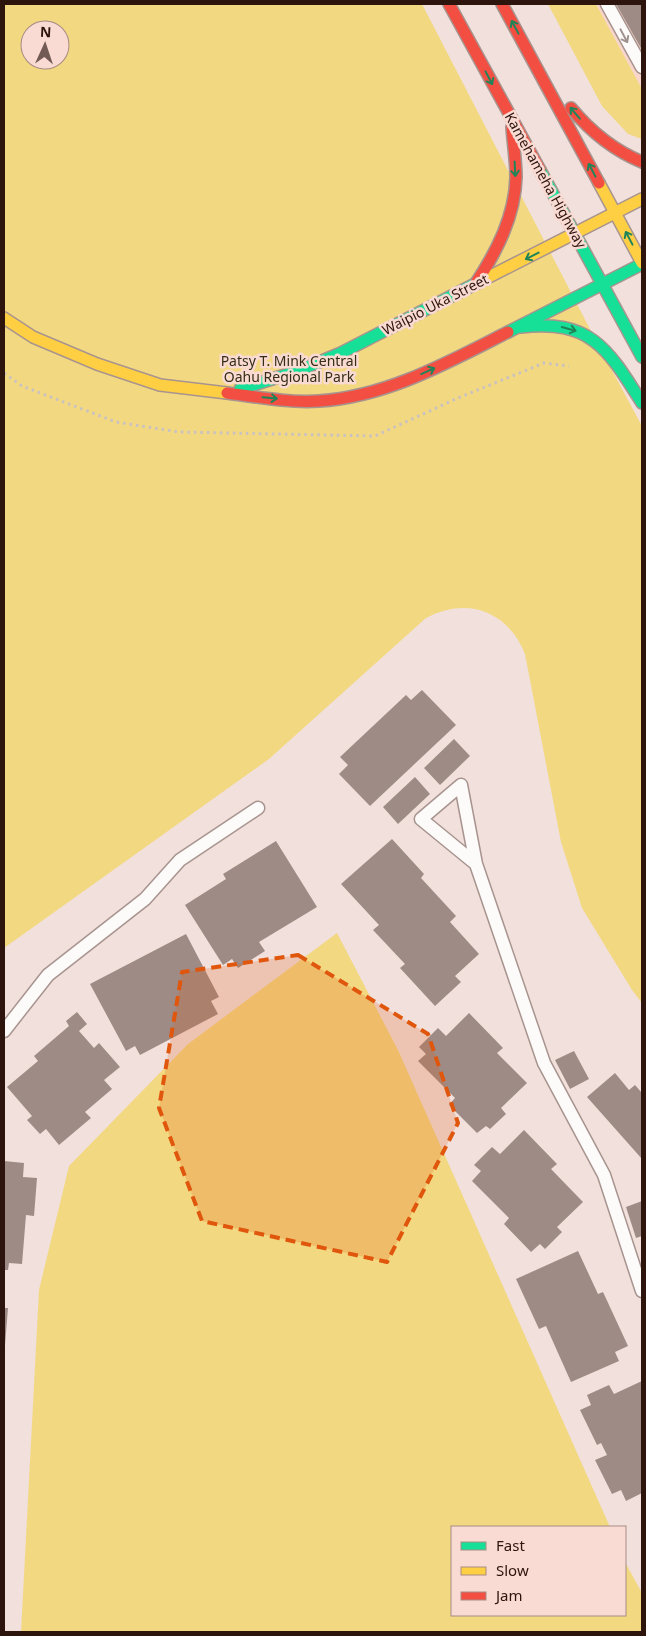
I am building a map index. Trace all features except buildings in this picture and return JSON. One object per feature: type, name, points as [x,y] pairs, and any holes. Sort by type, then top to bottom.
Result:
[{"type":"main road","name":"Kamehameha Highway","points":[[449,4],[576,233],[642,357]]},
{"type":"main road","points":[[502,4],[642,263]]},
{"type":"main road","points":[[525,46],[572,109],[594,134],[614,149],[642,162]]},
{"type":"main road","points":[[476,283],[493,258],[503,236],[513,201],[516,178],[512,120]]},
{"type":"main road","name":"Waipio Uka Street","points":[[222,393],[250,387],[332,357],[642,198]]},
{"type":"main road","name":"Waipio Uka Street","points":[[4,318],[33,337],[97,364],[160,385],[222,393],[317,401],[354,397],[410,379],[520,327],[642,263]]},
{"type":"main road","points":[[520,327],[561,326],[589,337],[604,348],[642,403]]},
{"type":"lane","points":[[607,4],[642,67]]},
{"type":"lane","points":[[476,864],[421,819],[461,785],[476,864],[544,1063],[604,1175],[642,1291]]},
{"type":"lane","points":[[4,1031],[48,975],[145,899],[180,860],[258,808]]},
{"type":"highlighted area","points":[[298,955],[428,1034],[458,1123],[387,1262],[202,1221],[159,1108],[182,972]]},
{"type":"shaded area","points":[[596,4],[642,4],[642,89]]},
{"type":"green space","name":"Patsy T. Mink Central Oahu Regional Park","points":[[4,4],[422,4],[642,426],[642,1003],[632,990],[582,908],[561,842],[525,654],[518,639],[497,618],[471,608],[456,608],[441,611],[426,618],[269,759],[4,948]]},
{"type":"green space","points":[[548,4],[596,4],[642,89],[642,139],[628,134],[602,106]]},
{"type":"green space","points":[[337,933],[398,1050],[610,1526],[451,1526],[451,1616],[626,1616],[626,1564],[642,1593],[642,1632],[21,1632],[39,1290],[69,1166],[188,1044]]},
{"type":"traffic: fast","points":[[540,170],[642,357]]},
{"type":"traffic: fast","points":[[508,332],[642,264]]},
{"type":"traffic: fast","points":[[240,389],[295,372],[341,353],[477,283]]},
{"type":"traffic: fast","points":[[521,327],[545,326],[565,328],[581,333],[607,353],[619,367],[642,403]]},
{"type":"traffic: slow","points":[[599,183],[642,263]]},
{"type":"traffic: slow","points":[[477,283],[642,199]]},
{"type":"traffic: slow","points":[[4,318],[33,337],[97,364],[160,385],[227,393]]},
{"type":"traffic: jam","points":[[449,4],[540,170]]},
{"type":"traffic: jam","points":[[502,4],[599,183]]},
{"type":"traffic: jam","points":[[571,108],[603,140],[621,152],[642,162]]},
{"type":"traffic: jam","points":[[476,283],[498,246],[512,206],[516,177],[512,127]]},
{"type":"traffic: jam","points":[[227,393],[296,401],[319,401],[368,393],[440,366],[508,332]]}]
